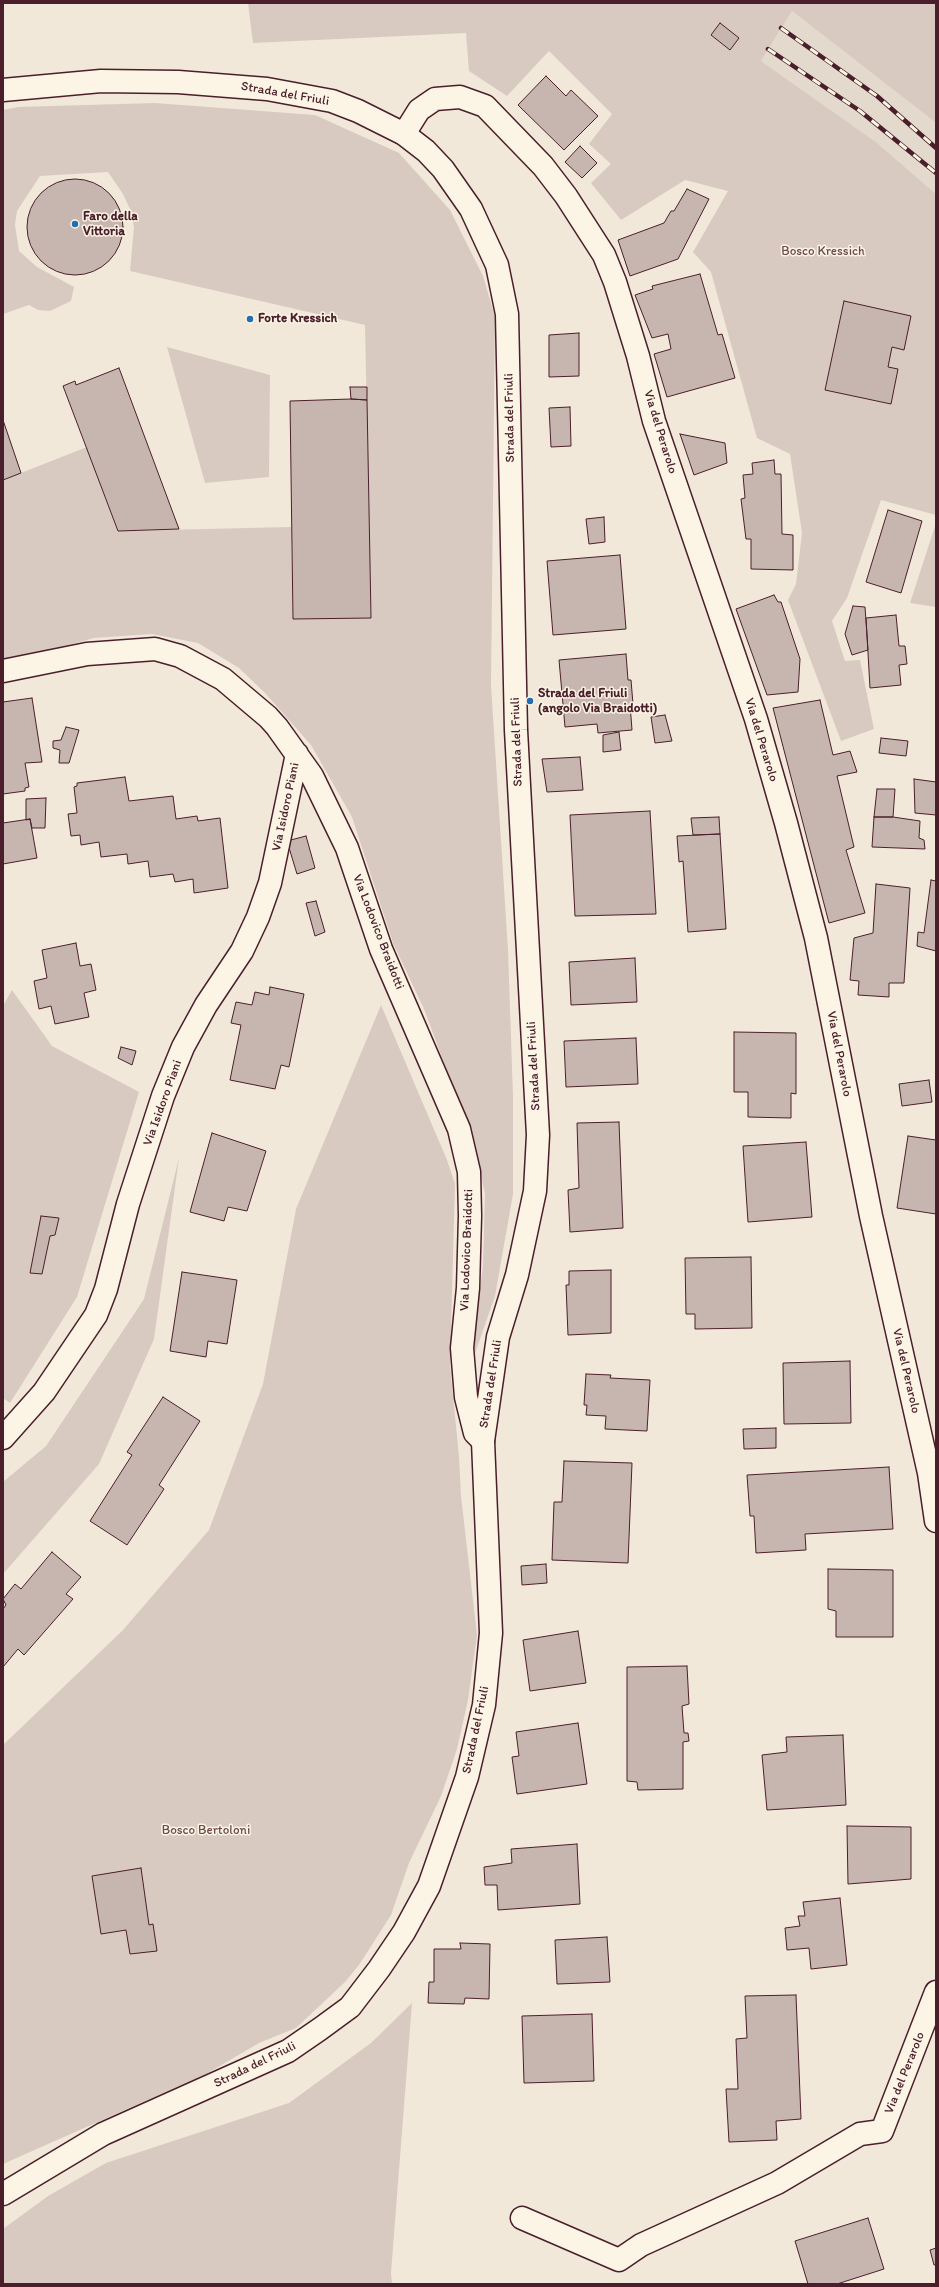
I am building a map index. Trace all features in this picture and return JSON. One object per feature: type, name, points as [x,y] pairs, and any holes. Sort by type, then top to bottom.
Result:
[{"type":"street","name":"Strada del Friuli","points":[[3,90],[101,82],[178,82],[267,88],[332,102],[358,111],[404,134],[426,151],[443,169],[471,210],[497,265],[507,314],[516,730],[538,1135],[535,1191],[517,1274],[498,1337],[483,1441],[491,1633],[484,1705],[467,1777],[449,1833],[429,1886],[404,1932],[350,2007],[288,2051],[103,2134],[3,2194]]},
{"type":"street","name":"Via del Perarolo","points":[[404,134],[419,110],[435,99],[460,97],[485,106],[543,166],[566,196],[604,255],[615,282],[638,356],[654,421],[756,719],[786,823],[816,938],[875,1236],[929,1473],[936,1521]]},
{"type":"street","name":"Via Lodovico Braidotti","points":[[3,671],[87,654],[141,650],[168,652],[201,666],[247,699],[277,727],[312,776],[347,848],[381,949],[459,1128],[469,1172],[470,1216],[468,1288],[462,1348],[466,1397],[475,1432],[483,1441]]},
{"type":"street","name":"Via Isidoro Piani","points":[[3,1438],[44,1392],[96,1315],[106,1289],[128,1204],[163,1096],[186,1040],[206,1005],[242,951],[258,917],[270,883],[297,754]]},
{"type":"street","name":"Via del Perarolo","points":[[522,2218],[619,2260],[641,2245],[777,2183],[860,2134],[882,2131],[936,1992]]},
{"type":"shaded area","points":[[792,11],[936,123],[936,194],[876,142],[761,61]]},
{"type":"green space","name":"Bosco Kressich","points":[[248,3],[936,3],[936,123],[792,11],[761,61],[876,142],[936,194],[936,515],[881,500],[847,598],[832,621],[845,661],[860,660],[874,729],[841,741],[788,600],[796,584],[802,533],[790,454],[757,438],[711,272],[693,252],[728,191],[685,180],[621,220],[591,183],[611,164],[589,144],[612,114],[549,51],[507,96],[469,71],[466,33],[253,43]]},
{"type":"green space","points":[[155,103],[315,115],[399,153],[450,210],[483,276],[495,317],[491,685],[508,950],[513,1096],[513,1194],[495,1296],[471,1365],[483,1265],[485,1194],[473,1141],[424,1009],[393,943],[352,817],[311,745],[265,693],[239,668],[198,643],[152,634],[94,638],[3,663],[3,480],[87,447],[118,531],[291,527],[293,618],[371,617],[365,325],[130,271],[134,227],[130,209],[123,194],[108,172],[40,176],[17,211],[15,225],[19,251],[37,267],[74,287],[71,301],[50,311],[38,310],[29,305],[3,314],[3,110],[18,107]]},
{"type":"green space","points":[[167,347],[270,375],[269,477],[205,483]]},
{"type":"green space","points":[[936,523],[936,607],[910,603]]},
{"type":"green space","points":[[12,990],[52,1046],[139,1092],[77,1297],[10,1403],[3,1398],[3,1006]]},
{"type":"green space","name":"Bosco Bertoloni","points":[[381,1005],[447,1160],[455,1184],[450,1365],[459,1457],[461,1496],[477,1635],[468,1700],[457,1749],[441,1796],[409,1863],[391,1915],[359,1965],[345,1982],[296,2028],[259,2043],[206,2074],[3,2164],[3,1745],[123,1630],[209,1530],[263,1384],[296,1209]]},
{"type":"green space","points":[[179,1158],[154,1339],[99,1464],[3,1574],[3,1482],[46,1446],[144,1299]]},
{"type":"green space","points":[[412,2003],[391,2273],[392,2284],[3,2284],[3,2229],[48,2196],[106,2163],[289,2103],[371,2043]]},
{"type":"building","points":[[720,23],[739,38],[730,50],[711,35]]},
{"type":"building","points":[[546,76],[566,96],[571,90],[598,116],[564,150],[518,105]]},
{"type":"building","points":[[580,146],[597,163],[582,178],[565,162]]},
{"type":"building","name":"Faro della Vittoria","points":[[75,179],[93,183],[109,193],[119,209],[123,227],[119,245],[109,261],[93,271],[75,275],[57,271],[41,261],[31,245],[27,227],[31,209],[41,193],[57,183]]},
{"type":"building","points":[[687,189],[709,199],[678,259],[630,276],[618,240],[664,223],[671,211],[674,211]]},
{"type":"building","points":[[700,274],[718,335],[722,334],[735,378],[667,397],[654,354],[671,349],[668,334],[652,338],[635,295],[653,289],[652,286]]},
{"type":"building","points":[[844,301],[911,316],[904,350],[892,347],[888,367],[898,369],[891,404],[825,390]]},
{"type":"building","points":[[579,333],[579,376],[549,377],[549,335]]},
{"type":"building","points":[[119,368],[179,529],[118,531],[63,386],[75,381],[76,385]]},
{"type":"building","points":[[350,387],[367,387],[367,400],[351,399]]},
{"type":"building","points":[[351,399],[367,400],[371,618],[293,619],[290,401]]},
{"type":"building","points":[[570,407],[571,446],[551,447],[549,408]]},
{"type":"building","points":[[3,420],[21,473],[3,480]]},
{"type":"building","points":[[680,434],[725,443],[727,463],[694,475]]},
{"type":"building","points":[[774,460],[775,474],[781,474],[782,534],[793,535],[793,570],[751,569],[751,539],[746,539],[741,499],[745,498],[743,475],[753,474],[752,463]]},
{"type":"building","points":[[888,510],[922,521],[901,593],[866,582]]},
{"type":"building","points":[[604,517],[605,542],[589,544],[586,519]]},
{"type":"building","points":[[620,555],[626,629],[553,635],[547,561]]},
{"type":"building","points":[[774,595],[778,602],[781,602],[800,659],[798,692],[767,695],[736,609]]},
{"type":"building","points":[[853,606],[865,607],[868,650],[852,655],[845,634]]},
{"type":"building","points":[[896,615],[899,646],[905,646],[907,664],[899,665],[901,685],[870,688],[866,618]]},
{"type":"building","points":[[626,654],[628,680],[631,680],[633,704],[630,704],[632,730],[598,733],[597,724],[565,727],[559,660]]},
{"type":"building","points":[[32,698],[42,762],[25,763],[29,787],[25,788],[25,791],[3,794],[3,702]]},
{"type":"building","points":[[820,700],[833,755],[850,751],[857,772],[837,776],[854,847],[846,850],[865,913],[829,923],[773,708]]},
{"type":"building","points":[[665,715],[672,741],[655,743],[651,717]]},
{"type":"building","points":[[66,727],[79,730],[69,763],[59,763],[60,750],[53,748],[53,741],[61,740]]},
{"type":"building","points":[[619,732],[621,750],[603,752],[603,735]]},
{"type":"building","points":[[881,738],[908,741],[906,756],[879,753]]},
{"type":"building","points":[[580,757],[583,790],[547,792],[542,759]]},
{"type":"building","points":[[125,777],[129,801],[173,796],[176,819],[197,816],[198,821],[220,818],[228,888],[194,893],[193,879],[175,882],[173,874],[150,877],[148,861],[128,864],[127,854],[101,857],[99,842],[81,845],[80,835],[71,836],[68,814],[77,813],[74,787],[77,786],[77,783]]},
{"type":"building","points":[[914,779],[936,782],[936,815],[915,813]]},
{"type":"building","points":[[877,789],[895,789],[893,817],[874,817]]},
{"type":"building","points":[[46,798],[45,828],[32,828],[30,819],[26,820],[26,799]]},
{"type":"building","points":[[650,811],[656,914],[575,916],[570,815]]},
{"type":"building","points":[[719,817],[720,834],[693,835],[691,818]]},
{"type":"building","points":[[874,817],[893,817],[920,821],[919,838],[924,840],[925,849],[872,847]]},
{"type":"building","points":[[30,819],[37,858],[3,864],[3,823]]},
{"type":"building","points":[[720,834],[726,929],[688,932],[683,861],[679,862],[677,836]]},
{"type":"building","points":[[306,836],[315,868],[297,874],[287,841]]},
{"type":"building","points":[[931,880],[936,881],[936,951],[917,946],[918,932],[924,933]]},
{"type":"building","points":[[876,884],[910,888],[904,983],[889,983],[889,997],[858,995],[859,981],[850,980],[854,938],[873,933]]},
{"type":"building","points":[[316,901],[325,932],[315,936],[306,903]]},
{"type":"building","points":[[76,943],[80,966],[91,964],[96,990],[84,993],[89,1017],[55,1024],[51,1006],[39,1009],[34,981],[47,978],[42,950]]},
{"type":"building","points":[[635,958],[637,1002],[571,1005],[569,962]]},
{"type":"building","points":[[270,987],[304,994],[289,1067],[281,1065],[275,1089],[230,1080],[241,1025],[231,1023],[236,1002],[252,1005],[255,992],[269,995]]},
{"type":"building","points":[[734,1032],[796,1033],[796,1094],[791,1093],[791,1118],[748,1117],[748,1092],[734,1092]]},
{"type":"building","points":[[636,1038],[638,1084],[566,1087],[564,1041]]},
{"type":"building","points":[[121,1047],[136,1051],[132,1065],[118,1058]]},
{"type":"building","points":[[929,1080],[932,1102],[902,1106],[899,1084]]},
{"type":"building","points":[[619,1122],[623,1228],[570,1232],[568,1190],[579,1188],[577,1123]]},
{"type":"building","points":[[212,1133],[266,1151],[247,1211],[228,1207],[224,1221],[190,1212]]},
{"type":"building","points":[[908,1136],[936,1140],[936,1214],[897,1208]]},
{"type":"building","points":[[806,1142],[812,1217],[748,1222],[743,1146]]},
{"type":"building","points":[[41,1216],[59,1218],[55,1235],[50,1236],[42,1274],[30,1273]]},
{"type":"building","points":[[751,1257],[752,1328],[695,1329],[695,1314],[686,1314],[685,1258]]},
{"type":"building","points":[[611,1270],[611,1333],[568,1335],[566,1285],[569,1285],[569,1271]]},
{"type":"building","points":[[182,1272],[237,1280],[227,1344],[208,1341],[206,1357],[170,1351]]},
{"type":"building","points":[[850,1361],[851,1423],[784,1424],[783,1363]]},
{"type":"building","points":[[586,1374],[611,1375],[610,1378],[650,1380],[647,1431],[605,1429],[606,1416],[586,1415],[587,1405],[584,1405]]},
{"type":"building","points":[[163,1397],[200,1421],[159,1485],[164,1489],[127,1545],[90,1521],[132,1455],[127,1452]]},
{"type":"building","points":[[776,1428],[776,1448],[744,1449],[743,1429]]},
{"type":"building","points":[[564,1461],[632,1463],[628,1563],[552,1560],[554,1502],[562,1502]]},
{"type":"building","points":[[889,1467],[893,1529],[805,1534],[806,1550],[756,1553],[754,1516],[750,1516],[747,1475]]},
{"type":"building","points":[[52,1552],[81,1577],[66,1594],[73,1599],[24,1655],[18,1649],[3,1667],[3,1609],[6,1605],[3,1599],[15,1584],[21,1589]]},
{"type":"building","points":[[546,1564],[547,1583],[522,1585],[521,1566]]},
{"type":"building","points":[[828,1569],[893,1570],[893,1637],[836,1637],[836,1611],[828,1609]]},
{"type":"building","points":[[578,1631],[586,1683],[530,1691],[523,1640]]},
{"type":"building","points":[[687,1666],[689,1704],[682,1706],[684,1733],[688,1733],[689,1741],[683,1742],[683,1789],[638,1790],[637,1782],[627,1781],[627,1667]]},
{"type":"building","points":[[578,1723],[587,1784],[517,1794],[512,1757],[519,1756],[516,1732]]},
{"type":"building","points":[[843,1735],[846,1805],[767,1810],[762,1755],[787,1752],[786,1737]]},
{"type":"building","points":[[847,1826],[911,1827],[911,1879],[848,1884]]},
{"type":"building","points":[[577,1844],[580,1904],[498,1910],[497,1885],[485,1885],[484,1867],[512,1863],[511,1849]]},
{"type":"building","points":[[141,1868],[149,1925],[153,1924],[157,1951],[130,1954],[126,1930],[101,1934],[92,1876]]},
{"type":"building","points":[[840,1898],[847,1965],[811,1969],[809,1948],[787,1950],[785,1928],[800,1926],[798,1916],[805,1916],[803,1902]]},
{"type":"building","points":[[607,1937],[610,1982],[557,1984],[555,1940]]},
{"type":"building","points":[[460,1943],[490,1944],[489,1999],[465,1998],[464,2004],[428,2003],[429,1982],[434,1982],[434,1949],[461,1949]]},
{"type":"building","points":[[796,1995],[801,2119],[776,2121],[777,2140],[729,2142],[726,2089],[738,2089],[736,2039],[747,2038],[745,1996]]},
{"type":"building","points":[[592,2014],[594,2081],[524,2083],[522,2016]]},
{"type":"building","points":[[868,2218],[884,2269],[837,2284],[808,2284],[795,2241]]},
{"type":"building","points":[[936,2248],[936,2265],[934,2265],[930,2250]]},
{"type":"railway","points":[[781,28],[877,96],[936,148]]},
{"type":"railway","points":[[768,49],[860,111],[936,173]]},
{"type":"place","name":"Faro della Vittoria","points":[[75,224]]},
{"type":"place","name":"Forte Kressich","points":[[250,319]]},
{"type":"place","name":"Strada del Friuli (angolo Via Braidotti)","points":[[530,701]]}]
